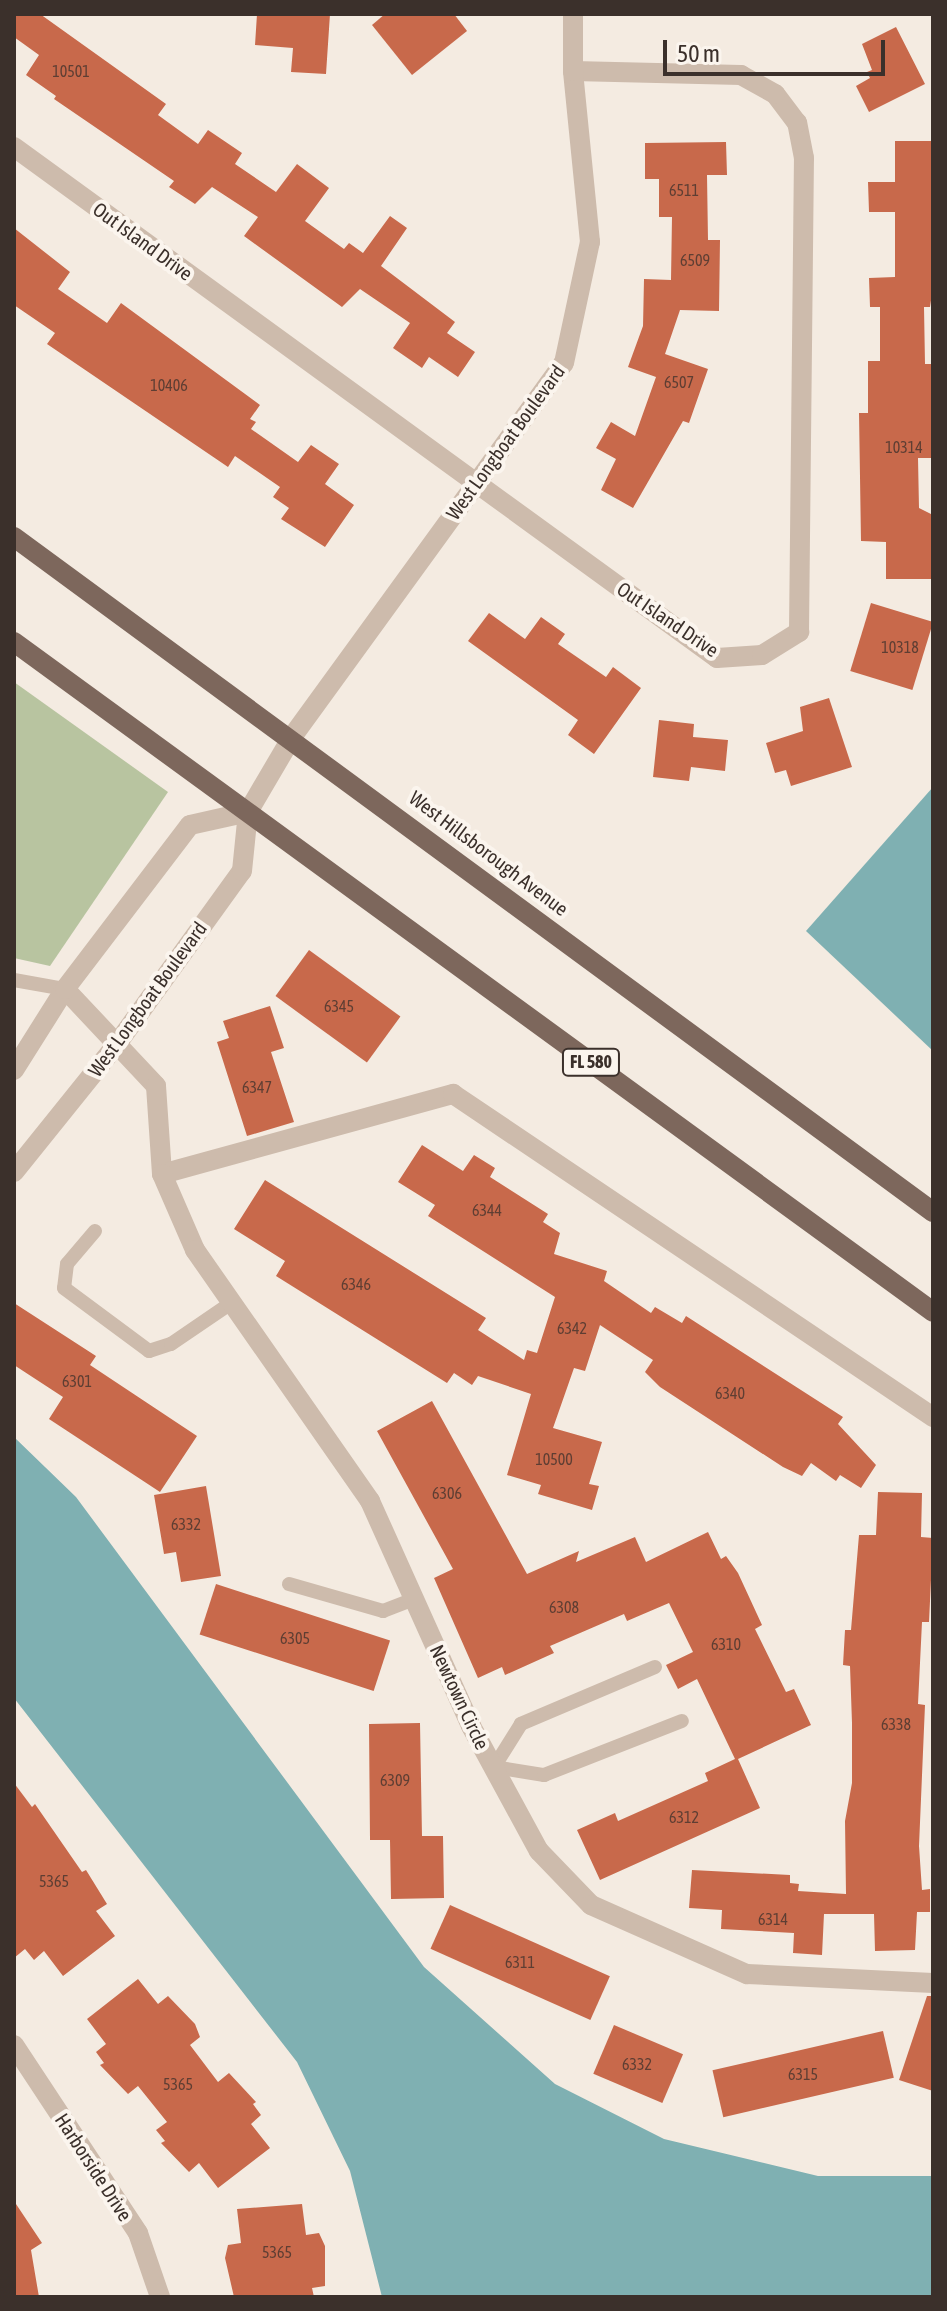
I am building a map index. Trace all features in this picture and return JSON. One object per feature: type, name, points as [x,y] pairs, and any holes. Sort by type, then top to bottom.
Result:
[{"type":"main road","name":"West Hillsborough Avenue","points":[[14,537],[292,737],[933,1212]]},
{"type":"main road","name":"FL 580","points":[[14,642],[933,1312]]},
{"type":"street","name":"West Longboat Boulevard","points":[[14,1172],[117,1044],[242,871],[248,812],[292,737],[564,363],[590,242],[573,71],[573,14]]},
{"type":"street","name":"Out Island Drive","points":[[14,147],[717,658],[762,655],[799,632],[804,158],[797,123],[775,94],[741,75],[573,71]]},
{"type":"street","points":[[14,1070],[65,989],[190,825],[248,812]]},
{"type":"street","name":"Newtown Circle","points":[[65,989],[156,1086],[162,1174],[195,1250],[370,1501],[494,1767],[539,1851],[591,1905],[747,1974],[933,1983]]},
{"type":"street","points":[[162,1174],[453,1094],[933,1417]]},
{"type":"street","name":"Harborside Drive","points":[[14,2045],[138,2233],[160,2297]]},
{"type":"lane","points":[[14,980],[65,989]]},
{"type":"lane","points":[[95,1231],[67,1264],[64,1288],[149,1351],[171,1344],[231,1303]]},
{"type":"lane","points":[[289,1584],[383,1611],[415,1599]]},
{"type":"lane","points":[[655,1667],[521,1724],[494,1767],[544,1775],[682,1721]]},
{"type":"green space","points":[[14,682],[168,792],[50,966],[14,958]]},
{"type":"water","points":[[933,787],[933,1051],[806,931]]},
{"type":"water","points":[[14,1437],[76,1497],[424,1967],[555,2084],[664,2139],[818,2176],[933,2176],[933,2297],[382,2297],[350,2171],[297,2062],[14,1698]]},
{"type":"building","points":[[14,14],[40,14],[166,104],[158,115],[198,144],[208,130],[242,153],[235,164],[276,192],[297,164],[329,188],[305,221],[344,249],[349,243],[363,253],[390,216],[407,228],[381,266],[455,322],[447,333],[475,352],[458,377],[429,357],[422,368],[393,348],[410,323],[360,289],[342,307],[244,236],[258,217],[212,187],[195,204],[169,187],[174,181],[54,99],[56,96],[26,75],[39,55],[14,37]]},
{"type":"building","points":[[257,14],[330,14],[326,74],[291,72],[293,48],[255,45]]},
{"type":"building","points":[[385,14],[454,14],[467,31],[412,75],[372,25]]},
{"type":"building","points":[[896,27],[925,84],[869,112],[856,86],[870,78],[867,72],[872,70],[862,44]]},
{"type":"building","points":[[895,141],[933,141],[933,287],[930,307],[924,307],[925,364],[933,364],[933,447],[931,458],[918,458],[919,508],[933,515],[933,579],[886,579],[886,542],[861,541],[859,413],[868,413],[868,361],[880,361],[880,307],[870,307],[869,278],[895,277],[895,212],[869,212],[868,182],[895,182]]},
{"type":"building","points":[[726,142],[727,175],[707,175],[708,240],[720,240],[719,311],[680,310],[665,354],[708,369],[689,423],[683,421],[633,508],[601,490],[616,459],[596,448],[611,422],[635,436],[656,377],[628,367],[643,326],[644,279],[671,280],[672,217],[659,217],[659,179],[645,179],[645,143]]},
{"type":"building","points":[[14,228],[70,272],[58,289],[107,323],[121,303],[260,405],[250,419],[256,422],[251,429],[298,462],[311,445],[339,464],[325,484],[354,505],[325,547],[281,519],[289,508],[273,497],[280,487],[235,456],[228,467],[47,344],[55,333],[14,305]]},
{"type":"building","points":[[871,603],[933,622],[912,690],[850,671]]},
{"type":"building","points":[[489,613],[525,639],[541,617],[565,634],[558,644],[606,677],[613,667],[641,688],[594,754],[568,735],[578,720],[468,641]]},
{"type":"building","points":[[829,698],[852,767],[791,786],[786,770],[775,773],[766,743],[803,731],[800,707]]},
{"type":"building","points":[[659,720],[694,724],[693,737],[728,740],[725,771],[691,767],[689,781],[653,777]]},
{"type":"building","points":[[309,950],[400,1016],[367,1063],[275,996]]},
{"type":"building","points":[[270,1006],[284,1048],[271,1052],[294,1122],[247,1136],[217,1042],[229,1038],[223,1021]]},
{"type":"building","points":[[422,1145],[463,1171],[474,1155],[495,1168],[490,1177],[548,1214],[543,1222],[560,1233],[554,1254],[607,1271],[604,1281],[651,1313],[655,1307],[682,1323],[686,1316],[843,1417],[838,1424],[876,1465],[861,1488],[840,1475],[836,1481],[811,1463],[802,1476],[783,1467],[660,1387],[645,1372],[653,1360],[600,1325],[585,1371],[574,1368],[553,1428],[602,1442],[589,1484],[599,1486],[592,1510],[538,1494],[541,1485],[507,1475],[531,1394],[478,1376],[472,1385],[454,1373],[447,1383],[276,1276],[285,1261],[234,1229],[265,1180],[486,1318],[478,1330],[524,1360],[527,1350],[537,1353],[555,1297],[428,1216],[435,1205],[398,1182]]},
{"type":"building","points":[[14,1303],[96,1356],[90,1365],[197,1436],[160,1492],[49,1419],[63,1397],[14,1365]]},
{"type":"building","points":[[432,1401],[527,1574],[579,1551],[576,1562],[635,1537],[646,1562],[708,1532],[721,1559],[726,1556],[738,1573],[762,1625],[755,1629],[786,1692],[794,1689],[811,1725],[738,1759],[760,1808],[600,1880],[577,1830],[615,1813],[618,1821],[708,1781],[705,1773],[735,1759],[697,1679],[678,1689],[666,1665],[693,1652],[669,1603],[627,1621],[624,1614],[550,1646],[554,1653],[505,1675],[502,1667],[478,1678],[434,1578],[453,1569],[377,1431]]},
{"type":"building","points":[[206,1486],[221,1576],[181,1582],[176,1552],[164,1554],[154,1495]]},
{"type":"building","points":[[878,1492],[922,1493],[921,1537],[933,1538],[929,1622],[922,1622],[918,1704],[925,1705],[919,1846],[922,1890],[930,1889],[930,1912],[917,1912],[915,1950],[875,1951],[874,1914],[824,1914],[822,1955],[793,1953],[794,1933],[721,1929],[722,1910],[689,1908],[692,1870],[790,1875],[790,1883],[799,1884],[798,1891],[846,1894],[845,1821],[852,1783],[852,1723],[850,1666],[843,1665],[845,1630],[851,1630],[859,1535],[876,1535]]},
{"type":"building","points":[[216,1584],[390,1641],[374,1691],[200,1634]]},
{"type":"building","points":[[420,1723],[422,1836],[443,1836],[444,1898],[391,1899],[390,1840],[370,1840],[369,1724]]},
{"type":"building","points":[[14,1783],[32,1807],[35,1804],[82,1872],[86,1870],[107,1904],[96,1911],[115,1936],[63,1976],[44,1951],[34,1960],[25,1949],[14,1958]]},
{"type":"building","points":[[450,1905],[610,1976],[590,2020],[430,1949]]},
{"type":"building","points":[[138,1979],[158,2004],[168,1996],[195,2024],[200,2037],[190,2045],[218,2082],[229,2073],[256,2102],[253,2104],[261,2115],[251,2124],[270,2148],[218,2188],[199,2163],[189,2172],[161,2143],[165,2141],[156,2130],[167,2122],[138,2086],[128,2094],[100,2065],[104,2063],[96,2052],[106,2044],[87,2019]]},
{"type":"building","points":[[927,1996],[933,1996],[933,2091],[899,2080]]},
{"type":"building","points":[[614,2025],[683,2054],[662,2103],[593,2074]]},
{"type":"building","points":[[883,2031],[894,2078],[723,2117],[712,2070]]},
{"type":"building","points":[[14,2201],[42,2243],[31,2250],[39,2297],[14,2297]]},
{"type":"building","points":[[302,2204],[306,2235],[319,2233],[325,2246],[325,2286],[312,2288],[314,2297],[234,2297],[225,2258],[228,2245],[241,2243],[237,2209]]}]
